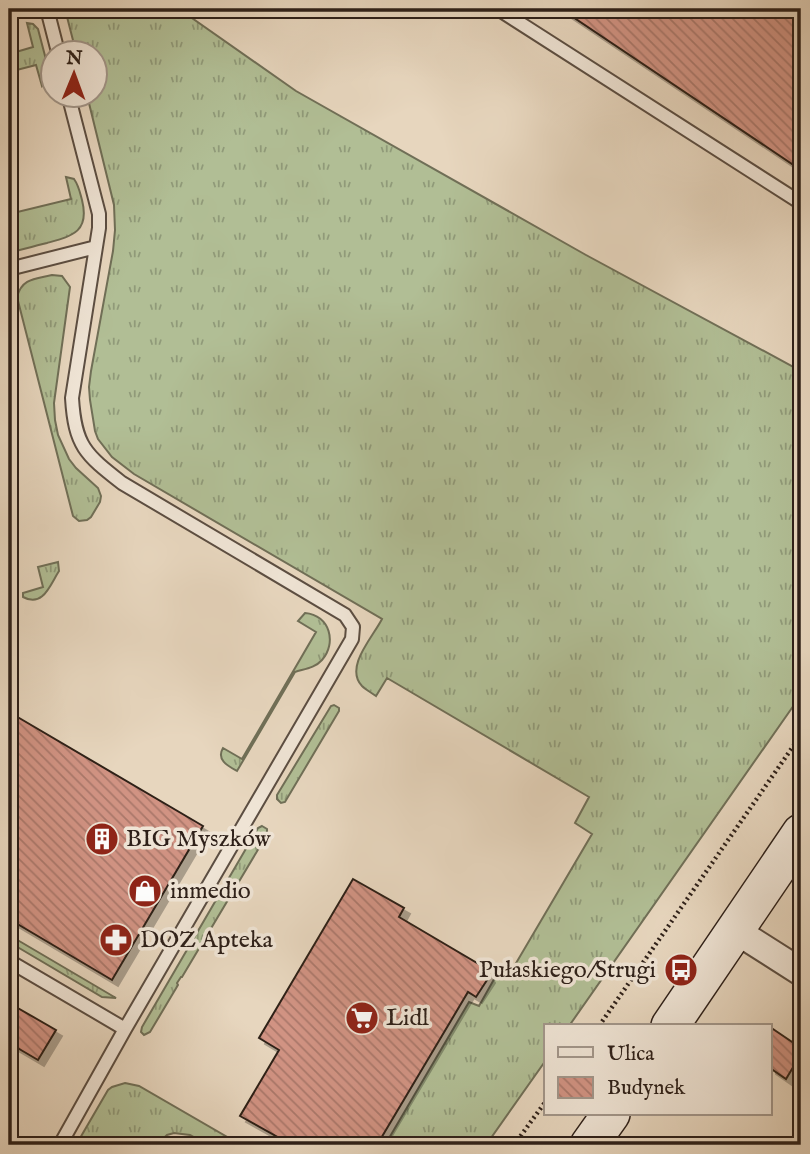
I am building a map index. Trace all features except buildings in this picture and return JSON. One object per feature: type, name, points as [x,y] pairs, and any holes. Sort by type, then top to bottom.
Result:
[{"type":"main road","points":[[671,1024],[801,833]]},
{"type":"main road","points":[[589,1145],[610,1116]]},
{"type":"street","points":[[735,930],[801,972]]},
{"type":"lane","points":[[47,9],[54,38]]},
{"type":"lane","points":[[498,9],[801,203]]},
{"type":"lane","points":[[60,1145],[352,639],[353,627],[345,615],[122,482],[97,464],[83,448],[73,423],[72,398],[99,214],[72,108]]},
{"type":"lane","points":[[9,269],[96,247]]},
{"type":"lane","points":[[9,961],[125,1030]]},
{"type":"path","points":[[600,1024],[801,735]]},
{"type":"path","points":[[514,1145],[544,1104]]},
{"type":"green space","points":[[65,9],[179,9],[296,91],[586,255],[801,371],[801,695],[570,1024],[544,1024],[544,1063],[486,1145],[385,1145],[469,1002],[479,1006],[502,965],[512,970],[592,834],[575,823],[589,797],[387,678],[376,696],[365,689],[357,678],[358,661],[382,619],[134,474],[112,457],[95,431],[89,387],[113,251],[114,205],[90,108],[108,108],[108,38],[72,38]]},
{"type":"green space","points":[[27,23],[38,29],[40,38],[38,38],[38,72],[36,65],[9,72],[9,54],[33,47]]},
{"type":"green space","points":[[66,177],[74,179],[79,190],[84,211],[81,226],[64,238],[9,253],[9,214],[71,199]]},
{"type":"green space","points":[[52,275],[62,276],[70,287],[54,403],[55,420],[58,435],[69,459],[98,488],[101,496],[100,502],[87,520],[79,521],[73,516],[17,297],[26,283]]},
{"type":"green space","points":[[58,562],[59,571],[41,597],[30,600],[23,597],[23,593],[43,587],[38,567]]},
{"type":"green space","points":[[305,613],[314,615],[325,624],[330,638],[327,653],[316,665],[295,672],[237,771],[227,765],[221,752],[223,748],[242,759],[316,632],[298,621]]},
{"type":"green space","points":[[334,705],[339,711],[285,802],[281,803],[277,795]]},
{"type":"green space","points":[[262,826],[267,829],[267,834],[263,836],[265,838],[150,1032],[144,1035],[141,1032],[142,1027],[258,828]]},
{"type":"green space","points":[[9,935],[116,998],[102,997],[9,942]]},
{"type":"green space","points":[[125,1083],[139,1086],[241,1145],[208,1145],[190,1135],[174,1133],[167,1135],[157,1145],[76,1145],[108,1090]]},
{"type":"place","name":"BIG Myszków","points":[[102,839]]},
{"type":"place","name":"inmedio","points":[[145,891]]},
{"type":"place","name":"DOZ Apteka","points":[[116,940]]},
{"type":"place","name":"Pułaskiego/Strugi","points":[[681,970]]},
{"type":"place","name":"Lidl","points":[[362,1018]]}]
